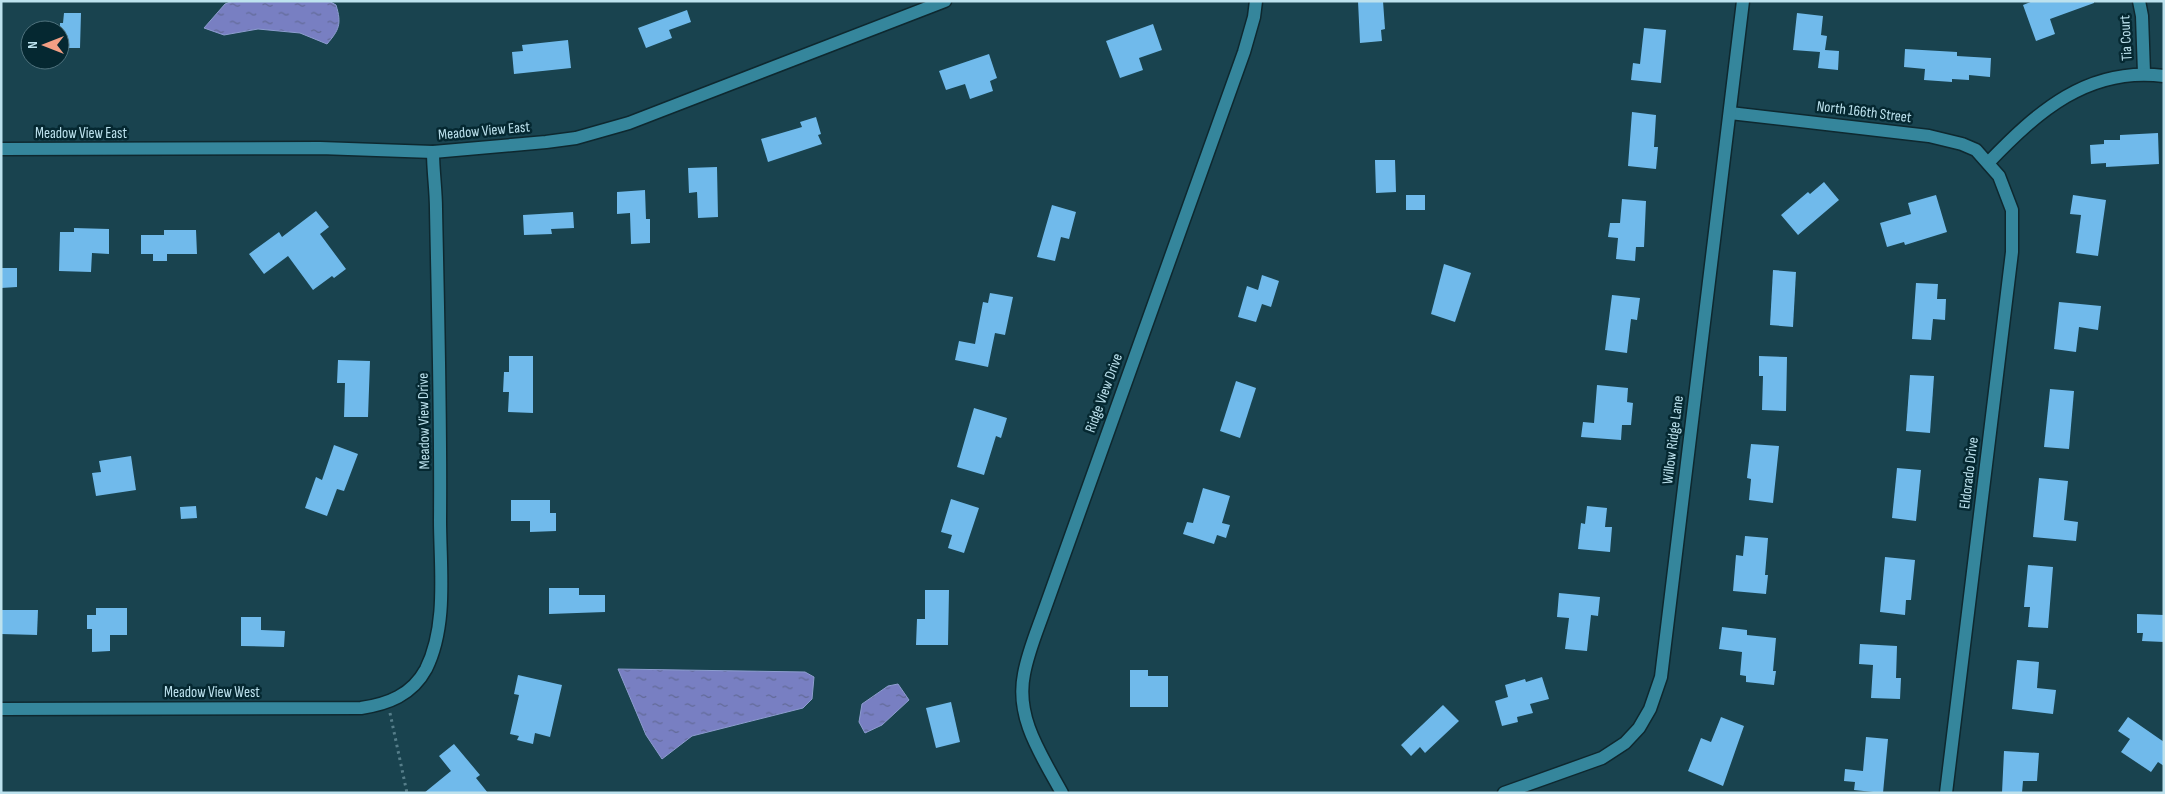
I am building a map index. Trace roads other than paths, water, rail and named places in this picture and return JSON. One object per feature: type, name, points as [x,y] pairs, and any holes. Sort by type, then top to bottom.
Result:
[{"type":"street","name":"Meadow View East","points":[[1,150],[320,148],[433,152],[546,142],[607,130],[945,1]]},
{"type":"street","name":"Ridge View Drive","points":[[1062,793],[1031,734],[1024,712],[1022,692],[1024,673],[1050,592],[1244,52],[1254,17],[1256,1]]},
{"type":"street","name":"Willow Ridge Lane","points":[[1504,793],[1602,758],[1625,743],[1639,728],[1653,701],[1661,677],[1743,1]]},
{"type":"street","name":"Tia Court","points":[[2139,1],[2143,26],[2144,73]]},
{"type":"street","points":[[1988,163],[2019,130],[2061,98],[2096,82],[2144,73],[2164,76]]},
{"type":"street","name":"North 166th Street","points":[[1730,113],[1929,136],[1976,150],[1988,163]]},
{"type":"street","name":"Meadow View Drive","points":[[415,684],[426,669],[435,646],[440,603],[440,444],[436,205],[433,152]]},
{"type":"street","name":"Eldorado Drive","points":[[1946,793],[2012,252],[2012,210],[1999,176],[1988,163]]},
{"type":"street","name":"Meadow View West","points":[[1,709],[361,708],[388,702],[405,694],[415,684]]},
{"type":"water","points":[[233,1],[329,1],[336,5],[339,17],[337,31],[327,44],[300,33],[258,29],[224,35],[204,28],[225,4]]},
{"type":"water","points":[[618,669],[805,672],[814,677],[812,699],[803,708],[692,736],[662,759],[646,735]]},
{"type":"water","points":[[898,684],[909,700],[882,725],[865,733],[859,722],[862,704],[888,686]]}]
